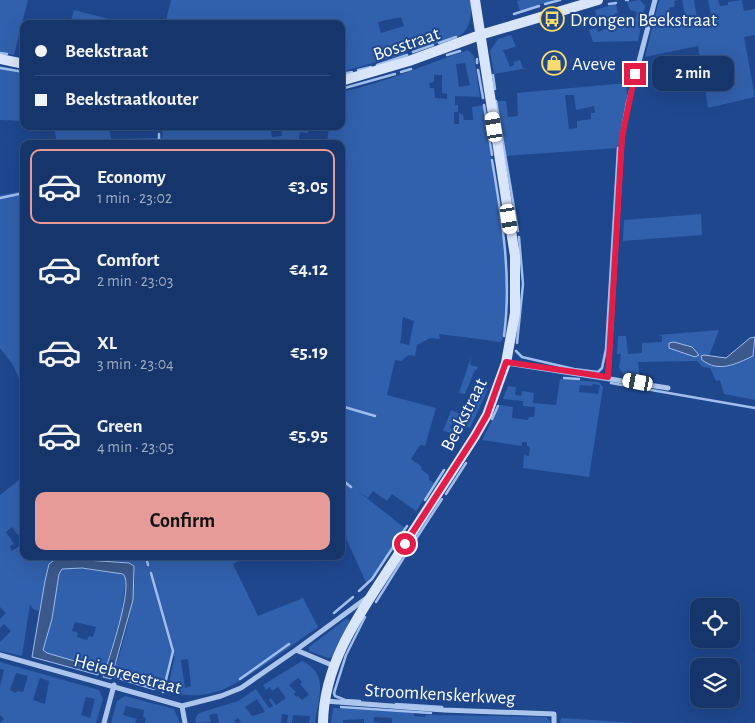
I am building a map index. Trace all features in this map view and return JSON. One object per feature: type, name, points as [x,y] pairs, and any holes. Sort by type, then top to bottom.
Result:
[{"type":"street","name":"Beekstraat","points":[[324,723],[325,701],[334,666],[350,630],[475,436],[487,415],[506,362],[515,313],[514,256],[475,0]]},
{"type":"street","name":"Bosstraat","points":[[345,80],[409,61],[480,35],[598,0]]},
{"type":"street","points":[[608,377],[622,137],[628,104],[655,0]]},
{"type":"street","points":[[0,59],[20,63]]},
{"type":"street","points":[[506,362],[668,388]]},
{"type":"street","name":"Heiebreestraat","points":[[0,655],[114,685],[182,706],[221,696],[241,688],[374,592]]},
{"type":"street","points":[[296,650],[334,666]]},
{"type":"street","points":[[104,723],[114,685]]},
{"type":"street","name":"Stroomkenskerkweg","points":[[325,701],[402,708],[554,714],[554,723]]},
{"type":"street","points":[[182,706],[185,723]]},
{"type":"shaded area","points":[[0,0],[28,0],[23,20],[20,20],[20,31],[14,55],[0,52]]},
{"type":"shaded area","points":[[171,0],[471,0],[471,15],[468,26],[463,33],[448,41],[413,50],[413,46],[409,42],[402,42],[400,52],[408,53],[345,71],[345,20],[166,20]],"holes":[[[401,17],[404,26],[381,33],[378,22]]]},
{"type":"shaded area","points":[[554,0],[520,11],[517,1]]},
{"type":"shaded area","points":[[640,0],[645,6],[638,41],[593,42],[589,30],[596,28],[598,32],[608,28],[605,16],[597,18],[595,10],[616,4],[618,13],[614,14],[618,27],[634,25],[637,12],[630,10],[627,2]]},
{"type":"shaded area","points":[[659,0],[679,0],[674,1],[675,6],[669,8],[671,17],[685,15],[682,0],[694,0],[697,18],[711,15],[708,0],[718,0],[720,6],[728,5],[728,2],[742,0],[744,11],[755,9],[755,35],[744,37],[755,97],[708,108],[698,46],[645,57]]},
{"type":"shaded area","points":[[74,10],[113,20],[71,20]]},
{"type":"shaded area","points":[[511,35],[516,47],[503,50],[510,67],[514,65],[514,62],[520,60],[523,68],[528,68],[494,74],[490,51],[498,39]]},
{"type":"shaded area","points":[[468,50],[474,56],[480,97],[455,96],[455,105],[458,105],[458,112],[454,112],[454,124],[459,124],[459,113],[463,115],[464,120],[473,120],[472,107],[483,105],[506,256],[508,303],[504,336],[501,342],[439,334],[440,339],[430,338],[417,345],[415,356],[409,355],[401,361],[395,360],[387,395],[436,408],[425,446],[420,445],[411,459],[422,467],[421,469],[429,475],[429,480],[434,483],[416,511],[392,494],[387,501],[373,491],[368,498],[358,491],[406,529],[367,585],[345,536],[345,140],[327,140],[329,130],[345,130],[345,91],[390,78]],"holes":[[[465,63],[470,85],[459,87],[456,64]],[[434,75],[442,75],[442,93],[447,94],[447,99],[435,98],[434,88],[430,88],[429,83],[434,82]],[[403,317],[414,321],[409,345],[400,343]]]},
{"type":"shaded area","points":[[0,66],[20,70],[20,121],[0,120]]},
{"type":"shaded area","points":[[626,83],[627,97],[618,148],[506,156],[496,101],[506,101],[508,117],[518,116],[517,93]],"holes":[[[565,95],[574,95],[576,110],[594,106],[595,113],[591,113],[591,119],[577,121],[577,128],[569,129]]]},
{"type":"shaded area","points":[[55,130],[110,130],[111,139],[162,138],[163,130],[271,130],[272,137],[282,136],[281,130],[308,130],[308,133],[300,132],[299,140],[56,140]]},
{"type":"shaded area","points":[[20,192],[20,380],[13,365],[0,348],[0,195]]},
{"type":"shaded area","points":[[701,214],[702,235],[623,241],[624,220]]},
{"type":"shaded area","points":[[719,330],[709,356],[704,355],[702,360],[755,355],[755,400],[724,394],[720,380],[716,381],[710,368],[703,367],[697,361],[638,362],[640,380],[626,378],[619,368],[621,354],[617,354],[618,336],[626,336],[628,354],[642,353],[642,343],[662,342],[662,336],[658,335]]},
{"type":"shaded area","points":[[755,337],[753,356],[740,362],[721,367],[708,364],[702,360],[701,356],[704,355],[726,358],[750,338]]},
{"type":"shaded area","points":[[674,342],[692,347],[699,355],[695,357],[669,348],[669,343]]},
{"type":"shaded area","points":[[471,357],[470,365],[478,367],[477,370],[475,370],[465,394],[459,393]]},
{"type":"shaded area","points":[[560,379],[599,382],[603,387],[589,477],[523,468],[524,455],[529,456],[530,447],[527,446],[527,442],[522,442],[522,446],[482,440],[500,405],[513,407],[512,418],[528,420],[529,417],[534,417],[535,407],[523,406],[523,401],[503,399],[508,386],[516,387],[515,395],[521,396],[522,391],[534,393],[533,403],[556,405]],"holes":[[[580,385],[600,385],[598,394],[579,392]]]},
{"type":"shaded area","points":[[479,386],[488,389],[470,428],[453,422],[450,428],[456,431],[455,434],[443,431],[451,410],[460,414],[459,418],[465,420]]},
{"type":"shaded area","points":[[20,479],[20,533],[18,535],[12,527],[6,532],[14,544],[10,546],[11,551],[20,546],[20,560],[55,560],[49,564],[39,611],[33,609],[30,604],[22,656],[0,651],[0,642],[11,631],[4,624],[0,628],[0,619],[6,613],[0,607],[0,495]]},
{"type":"shaded area","points":[[54,560],[86,560],[129,563],[134,566],[133,600],[111,679],[103,677],[115,640],[126,592],[126,581],[123,574],[82,568],[62,569],[59,574],[52,619],[43,650],[47,653],[99,668],[98,675],[32,657],[49,564]]},
{"type":"shaded area","points":[[72,560],[241,560],[233,564],[258,616],[303,598],[318,627],[237,683],[212,693],[190,695],[167,693],[175,656],[173,657],[163,692],[112,676],[129,619],[134,587],[132,564]],"holes":[[[188,659],[191,686],[185,688],[181,660]]]},
{"type":"shaded area","points":[[66,568],[98,569],[115,572],[126,577],[121,617],[105,669],[47,653],[43,650],[52,619],[60,570]],"holes":[[[75,622],[96,627],[93,637],[89,636],[87,640],[77,637],[78,633],[72,631]]]},
{"type":"shaded area","points":[[346,619],[350,620],[332,657],[328,658],[309,651],[309,647]]},
{"type":"shaded area","points":[[302,661],[311,666],[319,680],[320,688],[315,723],[309,723],[310,716],[293,715],[292,723],[287,723],[288,715],[282,714],[281,723],[239,723],[241,721],[238,718],[234,721],[236,723],[219,723],[217,713],[209,715],[211,722],[196,723],[195,719],[199,713],[238,701],[256,689],[269,708],[273,706],[269,700],[271,698],[276,705],[286,698],[278,687],[272,691],[270,687],[266,690],[263,685]],"holes":[[[298,678],[302,682],[300,684],[309,695],[302,700],[298,696],[296,697],[294,694],[296,692],[289,685]],[[257,699],[265,712],[252,716],[245,707]]]},
{"type":"shaded area","points":[[0,662],[99,690],[103,699],[96,723],[0,723],[4,719],[0,715],[0,687],[4,670],[0,669]],"holes":[[[16,673],[28,676],[23,692],[17,691],[16,693],[10,690]],[[40,678],[49,681],[45,704],[33,700]],[[86,697],[95,699],[90,718],[81,715]]]},
{"type":"shaded area","points":[[125,696],[174,709],[180,723],[145,723],[146,718],[143,717],[144,710],[126,706],[123,715],[137,719],[135,723],[111,723],[117,701]]},
{"type":"shaded area","points":[[333,708],[414,713],[414,716],[425,717],[426,715],[431,715],[546,717],[550,723],[392,723],[392,718],[374,717],[374,722],[383,723],[364,723],[364,719],[343,720],[343,723],[331,723]]},
{"type":"shaded area","points":[[561,718],[638,723],[560,723]]},
{"type":"waterway","points":[[545,4],[560,0]]},
{"type":"waterway","points":[[609,4],[616,3]]},
{"type":"waterway","points":[[514,14],[539,6]]},
{"type":"waterway","points":[[439,43],[456,37]]},
{"type":"waterway","points":[[413,52],[433,45]]},
{"type":"waterway","points":[[447,55],[460,51]]},
{"type":"waterway","points":[[0,53],[7,54]]},
{"type":"waterway","points":[[377,65],[407,55]]},
{"type":"waterway","points":[[358,70],[371,67]]},
{"type":"waterway","points":[[0,68],[20,71]]},
{"type":"waterway","points":[[401,72],[411,69]]},
{"type":"waterway","points":[[478,70],[483,98]]},
{"type":"waterway","points":[[345,73],[352,72]]},
{"type":"waterway","points":[[345,88],[395,74]]},
{"type":"waterway","points":[[493,75],[495,89]]},
{"type":"waterway","points":[[496,101],[518,231]]},
{"type":"waterway","points":[[484,105],[492,155]]},
{"type":"waterway","points":[[159,134],[159,140]]},
{"type":"waterway","points":[[516,351],[522,357],[574,369],[598,372],[602,368],[606,349],[618,148]]},
{"type":"waterway","points":[[492,160],[505,248],[507,291],[504,336]]},
{"type":"waterway","points":[[0,198],[20,194]]},
{"type":"waterway","points":[[517,343],[523,284],[519,237]]},
{"type":"waterway","points":[[564,378],[579,379]]},
{"type":"waterway","points":[[611,383],[755,408]]},
{"type":"waterway","points":[[492,419],[498,406]]},
{"type":"waterway","points":[[345,407],[375,416]]},
{"type":"waterway","points":[[446,494],[466,463]]},
{"type":"waterway","points":[[425,500],[444,470]]},
{"type":"waterway","points":[[345,482],[351,487]]},
{"type":"waterway","points":[[410,548],[442,499]]},
{"type":"waterway","points":[[359,591],[372,579],[407,526]]},
{"type":"waterway","points":[[376,602],[406,554]]},
{"type":"waterway","points":[[147,560],[148,565]]},
{"type":"waterway","points":[[151,573],[173,651],[163,692]]},
{"type":"waterway","points":[[334,613],[353,597]]},
{"type":"waterway","points":[[360,701],[345,700],[335,696],[334,693],[346,655],[365,617]]},
{"type":"waterway","points":[[240,679],[289,644]]},
{"type":"waterway","points":[[112,676],[154,689]]},
{"type":"waterway","points":[[396,704],[442,707]]},
{"type":"waterway","points":[[341,707],[431,713]]},
{"type":"place","name":"Drongen Beekstraat","points":[[552,19]]},
{"type":"place","name":"Aveve","points":[[554,63]]},
{"type":"route","points":[[405,544],[487,415],[506,362],[608,377],[622,137],[635,74]]}]
